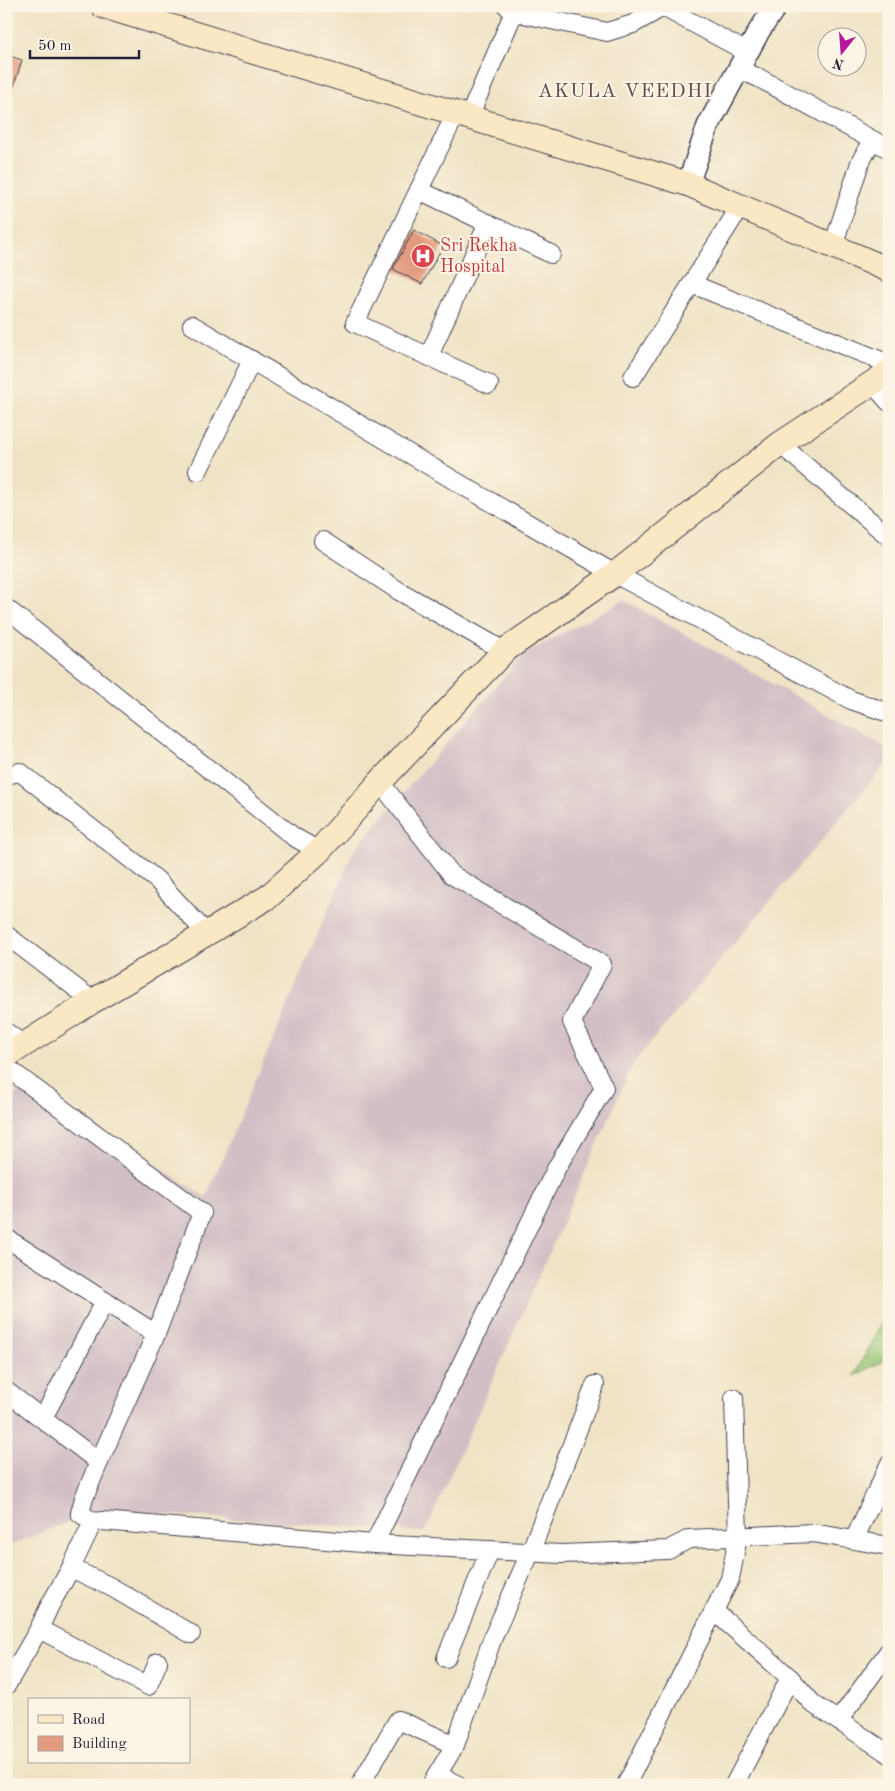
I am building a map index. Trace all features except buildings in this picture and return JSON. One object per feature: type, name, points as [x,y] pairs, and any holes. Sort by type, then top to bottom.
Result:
[{"type":"main road","points":[[103,6],[688,184],[889,270]]},
{"type":"main road","points":[[12,1044],[93,1001],[268,896],[319,851],[380,782],[504,651],[614,574],[780,444],[880,377]]},
{"type":"street","points":[[688,184],[708,126],[759,31],[776,6]]},
{"type":"street","points":[[488,384],[355,323],[419,190],[463,115],[514,8],[607,32],[633,24],[663,7],[743,61],[759,78],[889,149]]},
{"type":"street","points":[[833,246],[860,163],[872,140]]},
{"type":"street","points":[[419,190],[551,254]]},
{"type":"street","points":[[634,377],[740,207]]},
{"type":"street","points":[[429,356],[488,223]]},
{"type":"street","points":[[692,284],[889,364]]},
{"type":"street","points":[[192,325],[614,574],[851,700],[889,713]]},
{"type":"street","points":[[198,471],[252,360]]},
{"type":"street","points":[[880,377],[889,402]]},
{"type":"street","points":[[780,444],[889,537]]},
{"type":"street","points":[[323,541],[399,591],[504,651]]},
{"type":"street","points":[[6,608],[294,837],[319,851]]},
{"type":"street","points":[[6,775],[20,772],[157,880],[206,933]]},
{"type":"street","points":[[374,1544],[557,1167],[604,1088],[572,1022],[602,964],[452,875],[380,782]]},
{"type":"street","points":[[6,935],[93,1001]]},
{"type":"street","points":[[6,1067],[202,1213],[156,1334],[84,1498],[80,1513],[93,1522],[102,1521],[374,1544],[561,1554],[668,1550],[690,1539],[813,1533],[889,1546]]},
{"type":"street","points":[[6,1238],[156,1334]]},
{"type":"street","points":[[43,1418],[105,1301]]},
{"type":"street","points":[[458,1785],[434,1780],[455,1745],[493,1636],[530,1553],[595,1385]]},
{"type":"street","points":[[6,1390],[99,1462]]},
{"type":"street","points":[[626,1785],[730,1579],[738,1537],[734,1398]]},
{"type":"street","points":[[854,1540],[889,1466]]},
{"type":"street","points":[[6,1686],[39,1629],[93,1522]]},
{"type":"street","points":[[446,1658],[490,1550]]},
{"type":"street","points":[[71,1568],[112,1587],[191,1634]]},
{"type":"street","points":[[714,1611],[790,1678],[813,1704],[889,1754]]},
{"type":"street","points":[[39,1629],[148,1686],[158,1662]]},
{"type":"street","points":[[838,1721],[889,1651]]},
{"type":"street","points":[[734,1785],[790,1678]]},
{"type":"street","points":[[360,1785],[398,1720],[455,1745]]},
{"type":"shaded area","points":[[624,600],[889,749],[889,760],[634,1062],[425,1532],[98,1510],[6,1547],[6,1100],[30,1085],[206,1197],[353,851],[523,655]]},
{"type":"green space","points":[[889,1308],[889,1358],[854,1376]]},
{"type":"place","name":"Sri Rekha Hospital","points":[[423,256]]},
{"type":"district","name":"AKULA VEEDHI","points":[[625,92]]}]
